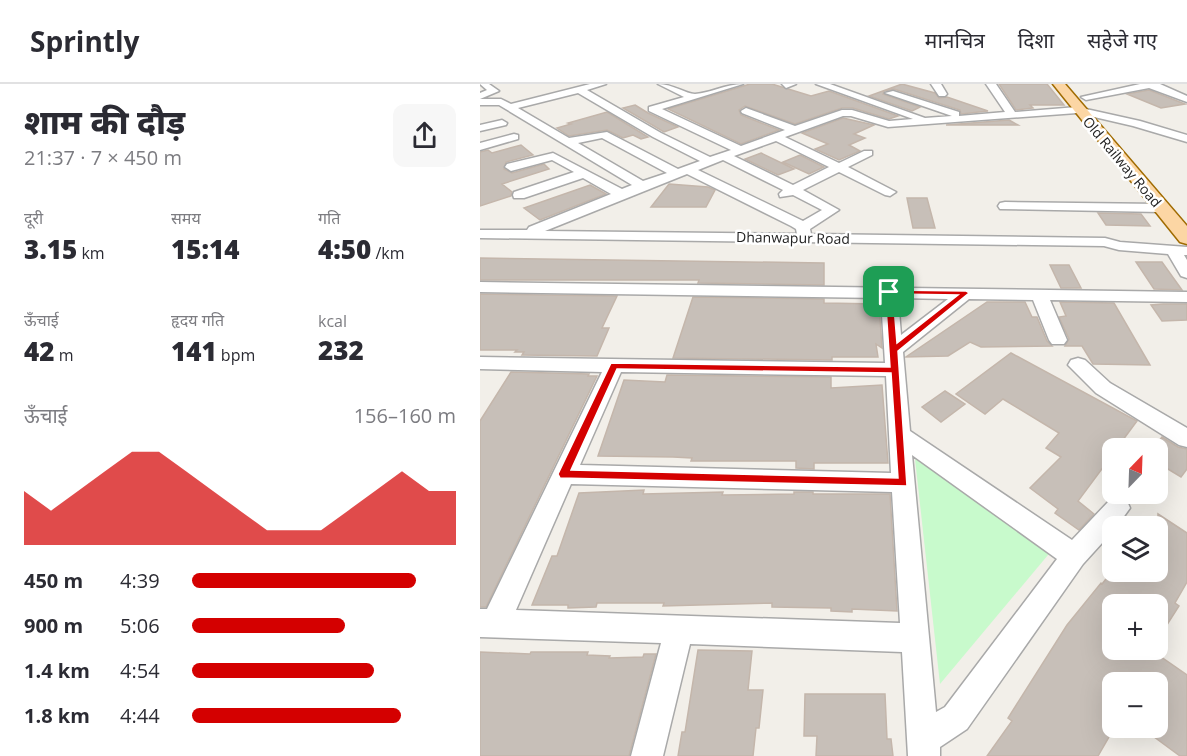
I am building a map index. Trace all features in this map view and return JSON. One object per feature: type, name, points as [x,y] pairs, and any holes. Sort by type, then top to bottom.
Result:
[{"type":"main road","name":"Old Railway Road","points":[[1059,84],[1082,104],[1100,115],[1175,200]]},
{"type":"main road","name":"Old Railway Road","points":[[1073,84],[1082,104],[1160,208],[1187,240]]},
{"type":"street","points":[[480,96],[494,91],[483,84]]},
{"type":"street","points":[[510,107],[601,84]]},
{"type":"street","points":[[663,84],[693,97]]},
{"type":"street","points":[[707,84],[720,89]]},
{"type":"street","points":[[738,84],[653,109],[741,150]]},
{"type":"street","points":[[821,84],[927,120]]},
{"type":"street","points":[[936,84],[942,94]]},
{"type":"street","points":[[991,84],[1012,115]]},
{"type":"street","points":[[525,234],[642,186],[847,113],[888,124],[1012,115],[1082,104],[1152,84],[1187,99]]},
{"type":"street","points":[[533,88],[548,97]]},
{"type":"street","points":[[876,88],[967,118]]},
{"type":"street","points":[[578,89],[618,114],[709,161]]},
{"type":"street","points":[[650,100],[690,113]]},
{"type":"street","points":[[480,102],[501,102],[642,186]]},
{"type":"street","points":[[746,111],[795,130]]},
{"type":"street","points":[[1100,115],[1187,139]]},
{"type":"street","points":[[480,128],[502,123]]},
{"type":"street","points":[[567,142],[603,134],[686,170],[760,206],[804,233],[832,210],[723,156]]},
{"type":"street","points":[[740,134],[760,143]]},
{"type":"street","points":[[480,147],[514,137]]},
{"type":"street","points":[[776,137],[890,192]]},
{"type":"street","points":[[651,144],[686,170]]},
{"type":"street","points":[[760,206],[868,153]]},
{"type":"street","points":[[511,167],[553,156],[621,195]]},
{"type":"street","points":[[519,195],[584,173]]},
{"type":"street","points":[[1005,206],[1160,208]]},
{"type":"street","points":[[480,217],[498,234]]},
{"type":"street","name":"Dhanwapur Road","points":[[480,234],[804,233],[1105,242],[1180,250]]},
{"type":"street","name":"Dhanwapur Road","points":[[1105,242],[1112,239],[1187,240]]},
{"type":"street","points":[[1180,250],[1187,273]]},
{"type":"street","points":[[480,287],[1187,297]]},
{"type":"street","points":[[889,292],[923,748]]},
{"type":"street","points":[[483,368],[894,360],[966,293]]},
{"type":"street","points":[[1039,294],[1058,340]]},
{"type":"street","points":[[1078,365],[1103,388],[1187,439]]},
{"type":"street","points":[[614,366],[563,474],[487,623],[915,638]]},
{"type":"street","points":[[900,435],[1074,556]]},
{"type":"street","points":[[563,474],[903,483]]},
{"type":"street","points":[[923,748],[956,718],[1074,556],[1118,508]]},
{"type":"street","points":[[647,756],[679,630]]},
{"type":"green space","points":[[915,459],[1053,549],[940,684]]},
{"type":"building","points":[[750,84],[772,84],[811,96],[829,91],[898,116],[889,119],[853,108],[842,108],[795,124],[745,106],[739,110],[741,115],[779,130],[741,144],[668,109]]},
{"type":"building","points":[[902,84],[935,93],[939,98],[947,97],[988,111],[961,114],[960,110],[894,89],[884,91],[883,94],[920,107],[912,111],[869,96]]},
{"type":"building","points":[[999,84],[1047,84],[1064,105],[1030,105],[1033,108],[1016,110]]},
{"type":"building","points":[[1149,90],[1185,104],[1161,108],[1127,94]]},
{"type":"building","points":[[635,105],[678,127],[664,132],[623,108]]},
{"type":"building","points":[[607,112],[648,137],[641,139],[633,135],[623,138],[607,130],[569,136],[557,128],[571,124],[568,123]]},
{"type":"building","points":[[843,118],[874,125],[854,134],[865,138],[849,145],[860,151],[839,160],[815,149],[828,144],[802,133]]},
{"type":"building","points":[[1009,120],[1018,125],[946,125]]},
{"type":"building","points":[[521,145],[533,155],[506,162],[504,169],[512,173],[544,164],[549,169],[502,184],[512,192],[511,196],[480,206],[480,152],[488,150],[492,153]]},
{"type":"building","points":[[761,153],[794,169],[778,175],[745,159]]},
{"type":"building","points":[[800,155],[824,167],[809,174],[783,162]]},
{"type":"building","points":[[669,184],[708,187],[715,190],[706,207],[651,207]]},
{"type":"building","points":[[590,185],[606,194],[540,220],[524,208]]},
{"type":"building","points":[[907,198],[927,198],[935,228],[913,228]]},
{"type":"building","points":[[1098,213],[1141,214],[1150,226],[1106,225]]},
{"type":"building","points":[[480,258],[824,263],[824,285],[698,283],[699,280],[480,280]]},
{"type":"building","points":[[1136,262],[1162,262],[1182,290],[1154,289]]},
{"type":"building","points":[[1050,265],[1069,265],[1081,288],[1061,288]]},
{"type":"building","points":[[480,294],[617,296],[602,328],[609,328],[597,356],[522,355],[524,352],[515,352],[517,350],[480,350]]},
{"type":"building","points":[[693,297],[824,299],[824,303],[879,304],[882,348],[876,344],[878,357],[832,357],[832,360],[673,358]]},
{"type":"building","points":[[987,302],[1025,302],[1032,317],[1037,317],[1047,341],[1052,346],[981,347],[970,342],[948,356],[906,357]]},
{"type":"building","points":[[1060,302],[1114,303],[1150,365],[1093,364],[1082,346],[1065,346],[1069,339],[1059,317],[1066,316]]},
{"type":"building","points":[[1187,304],[1187,320],[1162,321],[1151,305]]},
{"type":"building","points":[[1011,353],[1137,421],[1124,438],[1102,438],[1102,469],[1078,501],[1094,514],[1079,530],[1055,513],[1058,509],[1030,488],[1061,457],[1046,448],[1059,433],[1003,399],[985,414],[956,394]]},
{"type":"building","points":[[511,372],[597,376],[486,607],[480,607],[480,421]]},
{"type":"building","points":[[667,375],[831,377],[831,388],[882,385],[888,463],[814,463],[814,469],[796,468],[796,461],[691,461],[692,458],[598,456],[624,380],[665,382]]},
{"type":"building","points":[[945,391],[965,404],[941,422],[922,407]]},
{"type":"building","points":[[1168,441],[1187,449],[1187,469],[1181,477],[1168,469]]},
{"type":"building","points":[[644,490],[643,494],[723,492],[722,495],[813,492],[813,494],[890,494],[897,611],[852,609],[852,612],[831,611],[831,608],[772,607],[772,603],[663,606],[664,603],[597,603],[596,607],[568,608],[568,605],[532,605],[552,556],[557,556],[579,493]]},
{"type":"building","points":[[1168,521],[1187,533],[1187,582],[1175,603],[1179,606],[1168,623],[1168,594],[1102,594],[1102,660],[1165,660],[1187,675],[1187,756],[1180,756],[1156,738],[1168,738],[1168,672],[1102,672],[1102,738],[1108,738],[1098,756],[987,756],[1012,721],[1008,718],[1067,625],[1104,582],[1168,582]]},
{"type":"building","points":[[698,650],[752,651],[748,690],[763,690],[753,756],[678,756],[682,732],[685,732]]},
{"type":"building","points":[[480,652],[530,654],[531,652],[588,652],[587,655],[610,656],[609,658],[643,657],[644,654],[656,654],[629,756],[480,756]]},
{"type":"building","points":[[805,694],[885,694],[887,739],[891,739],[893,756],[816,756],[817,736],[804,736]]},
{"type":"route","points":[[889,292],[966,293],[894,350],[903,483],[563,474],[614,366],[895,370],[889,292]]}]
